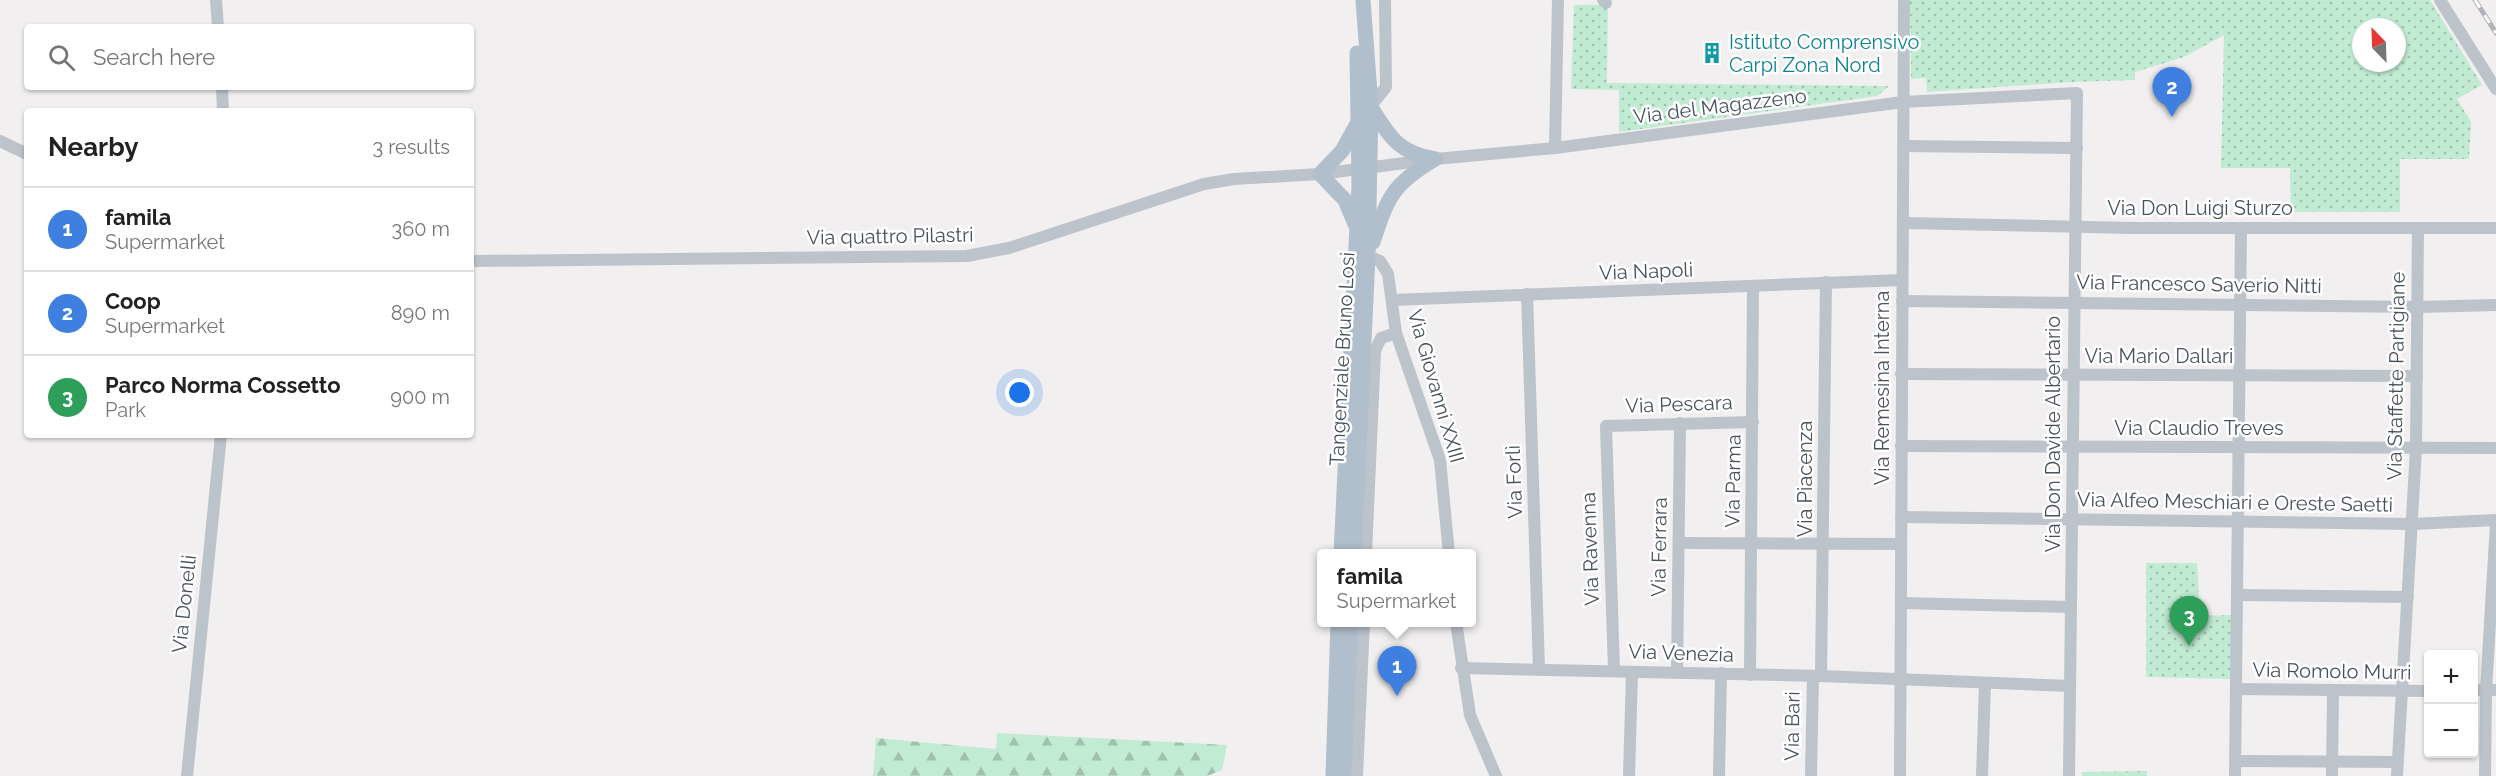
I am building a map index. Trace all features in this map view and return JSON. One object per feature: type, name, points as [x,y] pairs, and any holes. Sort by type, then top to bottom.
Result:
[{"type":"main road","points":[[1356,0],[1359,118],[1364,168]]},
{"type":"main road","points":[[1363,0],[1371,106],[1364,168]]},
{"type":"main road","points":[[1371,106],[1392,139],[1402,149],[1416,156],[1435,159]]},
{"type":"main road","points":[[1358,232],[1345,200],[1320,174],[1342,151],[1359,118]]},
{"type":"main road","points":[[1368,256],[1388,199],[1399,183],[1435,159]]},
{"type":"main road","name":"Tangenziale Bruno Losi","points":[[1341,549],[1358,232],[1364,168]]},
{"type":"main road","name":"Tangenziale Bruno Losi","points":[[1354,549],[1368,256],[1364,168]]},
{"type":"main road","points":[[1333,776],[1338,627]]},
{"type":"main road","points":[[1344,776],[1351,627]]},
{"type":"street","points":[[216,0],[218,24]]},
{"type":"street","points":[[1371,106],[1386,87],[1385,0]]},
{"type":"street","points":[[1555,148],[1558,0]]},
{"type":"street","name":"Via Remesina Interna","points":[[1900,776],[1904,0]]},
{"type":"street","points":[[2440,0],[2496,89]]},
{"type":"street","points":[[222,90],[223,108]]},
{"type":"street","name":"Via del Magazzeno","points":[[1364,168],[1555,148],[1903,102],[2077,93]]},
{"type":"street","name":"Via Don Davide Albertario","points":[[2069,776],[2077,93]]},
{"type":"street","points":[[0,141],[24,153]]},
{"type":"street","points":[[1904,146],[2077,148]]},
{"type":"street","name":"Via quattro Pilastri","points":[[474,261],[967,256],[1009,248],[1204,184],[1234,179],[1320,174],[1364,168]]},
{"type":"street","name":"Via Don Luigi Sturzo","points":[[1904,223],[2241,228],[2496,228]]},
{"type":"street","points":[[2235,776],[2242,304],[2241,228]]},
{"type":"street","name":"Via Staffette Partigiane","points":[[2397,776],[2416,449],[2418,228]]},
{"type":"street","name":"Via Giovanni XXIII","points":[[1368,256],[1386,268],[1396,333],[1440,460],[1449,549]]},
{"type":"street","name":"Via Napoli","points":[[1392,300],[1901,280]]},
{"type":"street","name":"Via Piacenza","points":[[1817,676],[1824,545],[1826,282]]},
{"type":"street","name":"Via Parma","points":[[1750,675],[1753,286]]},
{"type":"street","name":"Via Forlì","points":[[1527,294],[1539,669]]},
{"type":"street","name":"Via Francesco Saverio Nitti","points":[[1902,302],[2418,307],[2496,305]]},
{"type":"street","points":[[1366,549],[1375,351],[1381,338],[1396,333]]},
{"type":"street","name":"Via Mario Dallari","points":[[1901,374],[2417,376]]},
{"type":"street","name":"Via Pescara","points":[[1606,426],[1753,422]]},
{"type":"street","name":"Via Ferrara","points":[[1677,672],[1680,423]]},
{"type":"street","name":"Via Ravenna","points":[[1606,426],[1614,670]]},
{"type":"street","name":"Via Donelli","points":[[187,776],[221,438]]},
{"type":"street","name":"Via Claudio Treves","points":[[1901,446],[2496,448]]},
{"type":"street","name":"Via Alfeo Meschiari e Oreste Saetti","points":[[1901,517],[2413,524],[2496,522]]},
{"type":"street","points":[[2485,776],[2485,690],[2494,584],[2496,522]]},
{"type":"street","points":[[1679,543],[1901,544]]},
{"type":"street","points":[[2238,595],[2408,597]]},
{"type":"street","points":[[1900,603],[2070,607]]},
{"type":"street","points":[[1357,776],[1364,627]]},
{"type":"street","points":[[1457,627],[1470,715],[1496,776]]},
{"type":"street","name":"Via Venezia","points":[[1461,668],[1614,670],[2070,686]]},
{"type":"street","points":[[1629,776],[1632,672]]},
{"type":"street","points":[[1719,776],[1721,674]]},
{"type":"street","name":"Via Bari","points":[[1811,776],[1817,676]]},
{"type":"street","points":[[1982,776],[1985,684]]},
{"type":"street","name":"Via Romolo Murri","points":[[2236,689],[2424,691]]},
{"type":"street","points":[[2332,691],[2332,776]]},
{"type":"street","points":[[2236,760],[2397,762]]},
{"type":"green space","points":[[1910,0],[2430,0],[2482,85],[2457,99],[2471,122],[2469,159],[2400,159],[2400,212],[2291,212],[2290,168],[2221,168],[2224,35],[2184,57],[2135,72],[2135,80],[1927,92],[1926,78],[1911,79]]},
{"type":"green space","points":[[1574,5],[1608,5],[1607,83],[1889,86],[1877,96],[1619,132],[1619,90],[1571,89]]},
{"type":"green space","points":[[2146,563],[2197,563],[2200,616],[2233,615],[2232,679],[2146,677]]},
{"type":"green space","points":[[997,733],[1227,745],[1222,770],[1207,776],[873,776],[876,738],[996,749]]},
{"type":"green space","points":[[2147,771],[2147,776],[2082,776],[2082,772]]},
{"type":"railway","points":[[2475,0],[2496,33]]},
{"type":"place","name":"Istituto Comprensivo Carpi Zona Nord","points":[[1712,53]]},
{"type":"place","name":"Coop","points":[[2172,117]]},
{"type":"place","name":"Parco Norma Cossetto","points":[[2189,646]]},
{"type":"place","name":"famila","points":[[1397,696]]}]
